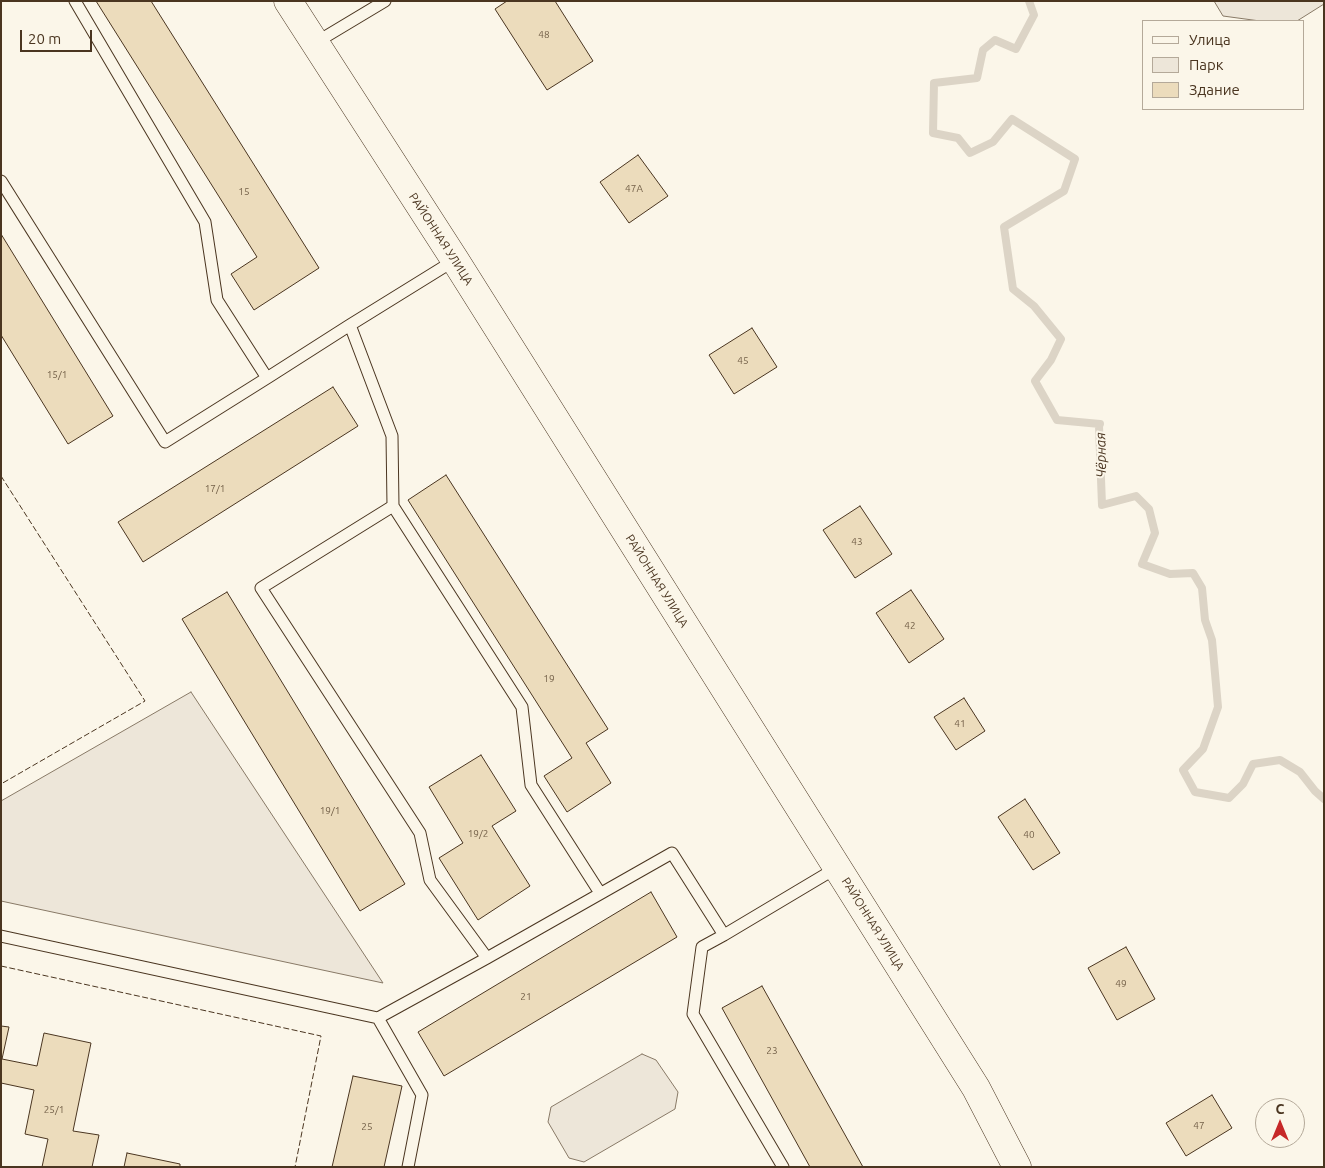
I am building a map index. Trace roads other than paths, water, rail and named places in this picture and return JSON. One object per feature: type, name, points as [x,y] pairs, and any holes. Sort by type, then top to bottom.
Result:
[{"type":"main road","name":"РАЙОННАЯ УЛИЦА","points":[[288,1],[455,260],[838,867],[976,1088],[1017,1167]]},
{"type":"lane","points":[[75,1],[205,222],[217,300],[266,378]]},
{"type":"lane","points":[[315,43],[386,1]]},
{"type":"lane","points":[[1,181],[164,442],[455,260]]},
{"type":"lane","points":[[350,325],[392,436],[393,506],[522,707],[531,785],[600,893]]},
{"type":"lane","points":[[393,506],[261,588],[420,833],[430,880],[487,958]]},
{"type":"lane","points":[[1,936],[378,1018],[672,852],[724,935]]},
{"type":"lane","points":[[783,1167],[693,1014],[702,947],[838,867]]},
{"type":"lane","points":[[378,1018],[422,1095],[408,1167]]},
{"type":"waterway","name":"Чёрная","points":[[1029,1],[1034,15],[1016,49],[995,40],[983,50],[977,78],[934,83],[933,133],[958,138],[970,153],[993,142],[1012,119],[1075,159],[1064,191],[1004,227],[1013,289],[1034,306],[1061,339],[1051,360],[1035,381],[1057,420],[1100,424],[1102,505],[1136,496],[1149,509],[1155,533],[1142,564],[1170,574],[1193,573],[1202,588],[1205,620],[1212,640],[1218,707],[1203,749],[1183,770],[1195,792],[1229,798],[1243,784],[1253,764],[1280,760],[1300,772],[1324,799]]}]
